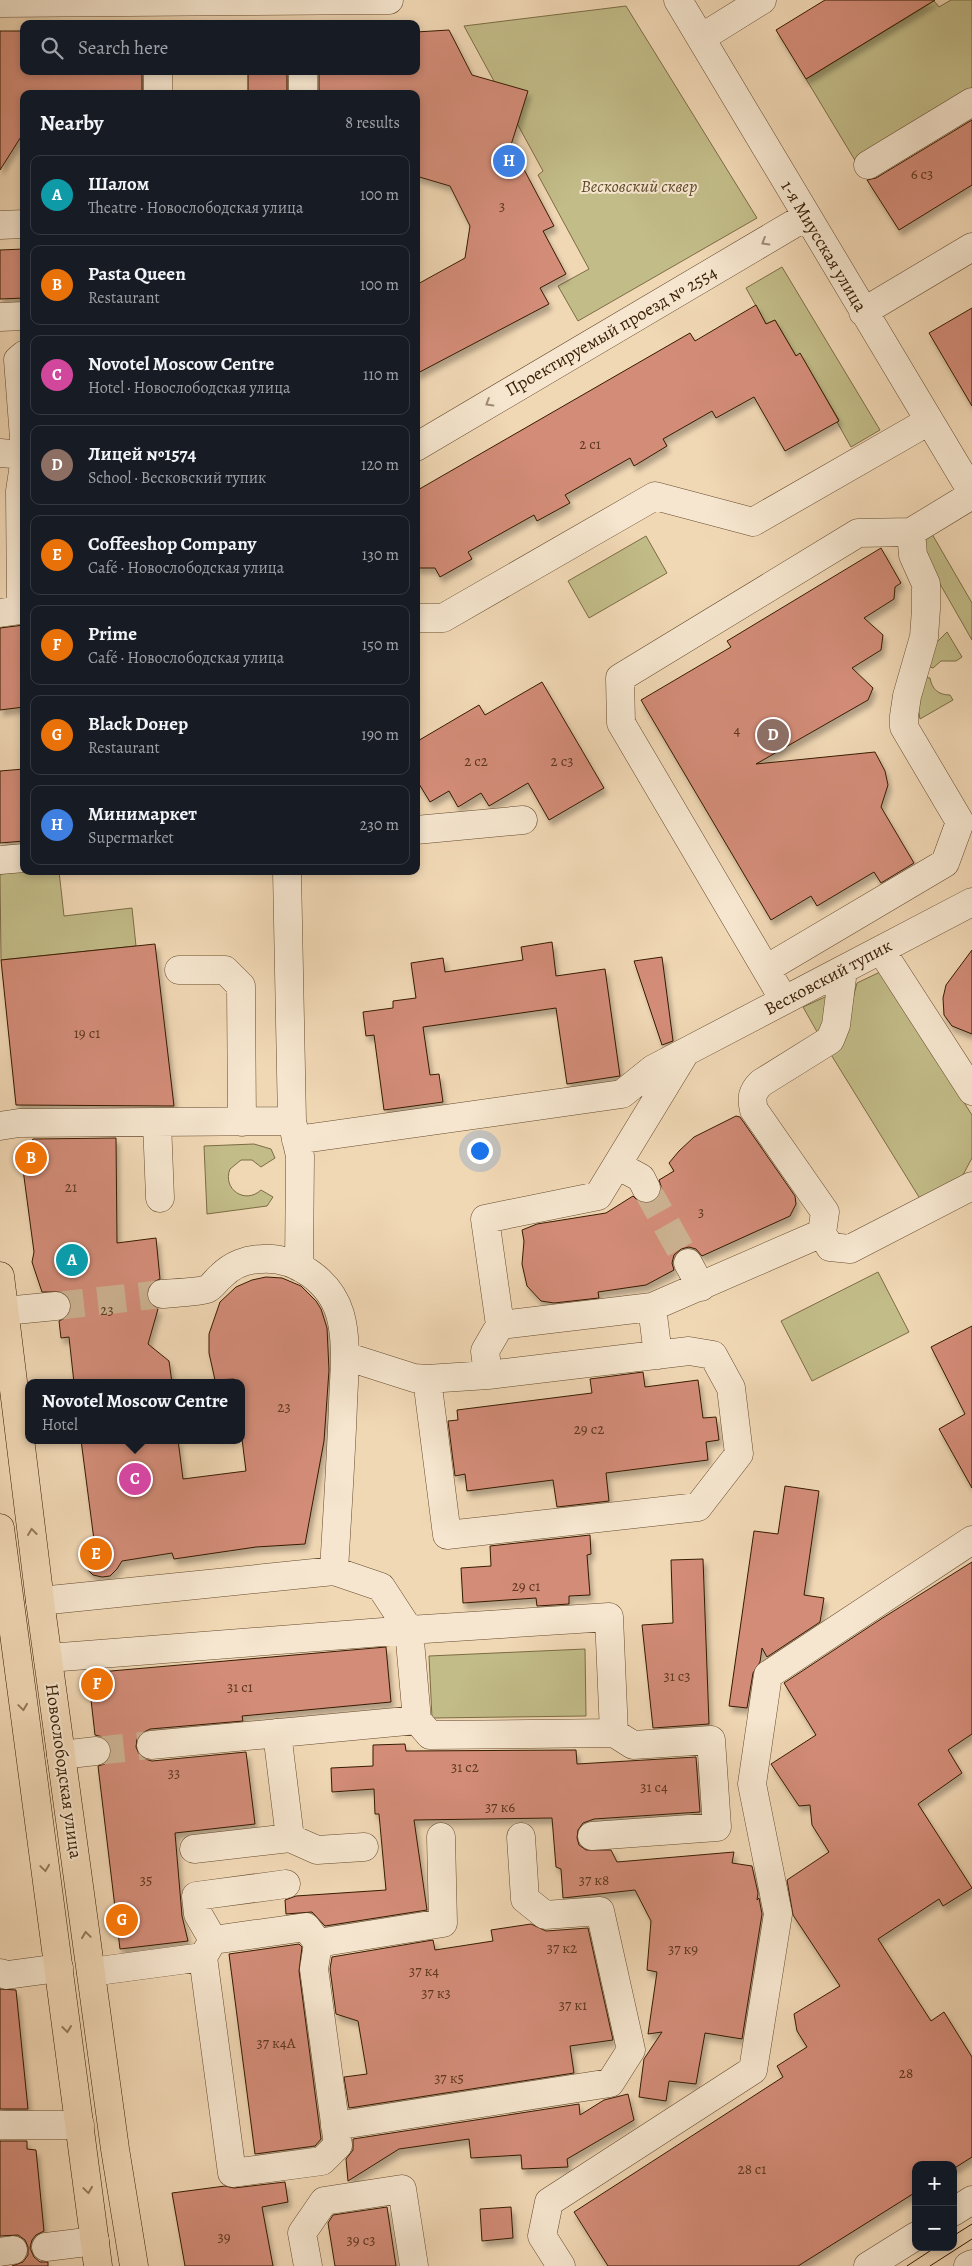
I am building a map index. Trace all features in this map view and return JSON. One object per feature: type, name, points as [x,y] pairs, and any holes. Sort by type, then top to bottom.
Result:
[{"type":"main road","name":"Новослободская улица","points":[[0,1276],[40,1601],[134,2266]]},
{"type":"main road","name":"Новослободская улица","points":[[0,1528],[8,1659],[59,1968],[96,2253]]},
{"type":"street","points":[[0,3],[158,13],[223,1],[302,13],[388,0]]},
{"type":"street","name":"1-я Миусская улица","points":[[678,0],[972,493]]},
{"type":"street","points":[[701,38],[762,0]]},
{"type":"street","points":[[158,75],[158,90]]},
{"type":"street","points":[[303,75],[303,90]]},
{"type":"street","points":[[868,165],[972,102]]},
{"type":"street","name":"Проектируемый проезд № 2554","points":[[420,445],[807,216]]},
{"type":"street","points":[[0,225],[20,224]]},
{"type":"street","points":[[863,312],[972,247]]},
{"type":"street","points":[[0,317],[20,316]]},
{"type":"street","points":[[20,358],[18,360],[20,386]]},
{"type":"street","points":[[420,618],[443,618],[655,496],[753,522],[929,420]]},
{"type":"street","points":[[0,453],[20,455]]},
{"type":"street","points":[[784,1000],[621,723],[620,678],[858,533],[910,532],[972,493]]},
{"type":"street","points":[[766,969],[945,864],[960,822],[904,727],[907,696],[924,637],[926,609],[926,584],[914,555],[910,532]]},
{"type":"street","points":[[0,613],[20,610]]},
{"type":"street","points":[[420,830],[523,820]]},
{"type":"street","points":[[0,860],[20,858]]},
{"type":"street","points":[[287,875],[294,1131],[300,1156],[299,1267]]},
{"type":"street","name":"Весковский тупик","points":[[0,1126],[19,1123],[242,1122],[294,1131],[622,1094],[653,1069],[972,902]]},
{"type":"street","points":[[881,950],[972,1091]]},
{"type":"street","points":[[179,970],[225,970],[241,986],[242,1122]]},
{"type":"street","points":[[843,970],[836,1025],[830,1040],[760,1083],[751,1098],[754,1110],[825,1212],[822,1233],[830,1247],[850,1249],[972,1186]]},
{"type":"street","points":[[488,1375],[485,1351],[500,1325],[485,1219],[598,1196],[685,1053]]},
{"type":"street","points":[[157,1122],[160,1198]]},
{"type":"street","points":[[617,1165],[641,1178],[646,1188]]},
{"type":"street","points":[[500,1325],[652,1307],[702,1287],[822,1233]]},
{"type":"street","points":[[162,1294],[207,1289],[226,1271],[243,1262],[263,1258],[282,1260],[312,1274],[325,1286],[334,1300],[340,1314],[345,1356],[334,1571]]},
{"type":"street","points":[[688,1263],[702,1287]]},
{"type":"street","points":[[5,1311],[56,1306]]},
{"type":"street","points":[[652,1307],[658,1354]]},
{"type":"street","points":[[345,1356],[414,1378],[427,1379],[488,1375],[689,1351],[713,1355],[730,1388],[738,1454],[698,1507],[447,1535],[427,1379]]},
{"type":"street","points":[[561,2266],[542,2236],[549,2202],[753,2070],[778,1914],[752,1784],[768,1675],[972,1540]]},
{"type":"street","points":[[40,1601],[334,1571],[381,1587],[410,1630],[417,1720],[430,1734],[614,1733],[633,1745],[712,1740],[717,1827],[592,1836]]},
{"type":"street","points":[[48,1658],[410,1630],[609,1617],[614,1733]]},
{"type":"street","points":[[151,1745],[417,1720]]},
{"type":"street","points":[[277,1733],[290,1838]]},
{"type":"street","points":[[62,1755],[96,1751]]},
{"type":"street","points":[[318,1943],[443,1923],[441,1837]]},
{"type":"street","points":[[335,2126],[610,2083],[631,2050],[600,1911],[545,1915],[525,1899],[521,1837]]},
{"type":"street","points":[[194,1849],[290,1838],[317,1850],[364,1847]]},
{"type":"street","points":[[92,1972],[208,1948],[306,1927],[318,1943],[314,1969],[338,2145],[322,2161],[232,2173],[208,1948],[198,1914],[196,1896],[286,1884]]},
{"type":"street","points":[[0,1973],[7,1975],[59,1968]]},
{"type":"street","points":[[0,2125],[80,2125]]},
{"type":"street","points":[[308,2266],[302,2233],[324,2201],[402,2189],[414,2266]]},
{"type":"street","points":[[957,2209],[972,2200]]},
{"type":"street","points":[[868,2266],[912,2238]]},
{"type":"street","points":[[46,2247],[96,2253]]},
{"type":"street","points":[[968,2266],[972,2264]]},
{"type":"green space","points":[[951,0],[972,0],[972,90],[856,162],[806,79],[934,1],[939,7]]},
{"type":"green space","name":"Весковский сквер","points":[[626,6],[757,218],[578,321],[558,286],[589,269],[538,175],[543,171],[464,26]]},
{"type":"green space","points":[[782,267],[880,430],[851,447],[837,422],[839,420],[800,354],[796,356],[775,320],[766,324],[746,288]]},
{"type":"green space","points":[[932,534],[972,603],[972,640],[924,556],[923,546],[926,538]]},
{"type":"green space","points":[[646,536],[667,573],[589,618],[568,581]]},
{"type":"green space","points":[[947,632],[962,657],[956,661],[941,661],[933,668],[924,665],[936,643]]},
{"type":"green space","points":[[920,677],[930,678],[936,691],[950,695],[953,700],[920,719],[918,708]]},
{"type":"green space","points":[[20,872],[20,875],[59,875],[64,916],[132,908],[136,946],[1,960],[0,874]]},
{"type":"green space","points":[[880,972],[972,1115],[972,1158],[957,1186],[922,1202],[830,1053],[840,1047],[857,983]]},
{"type":"green space","points":[[825,997],[829,1006],[820,1037],[803,1007]]},
{"type":"green space","points":[[254,1144],[271,1149],[275,1158],[261,1167],[252,1160],[241,1160],[230,1169],[229,1183],[236,1193],[242,1195],[248,1196],[261,1190],[273,1197],[267,1206],[207,1214],[204,1146]]},
{"type":"green space","points":[[878,1272],[909,1332],[812,1381],[781,1321]]},
{"type":"green space","points":[[585,1649],[586,1716],[432,1718],[429,1656]]},
{"type":"building","points":[[825,0],[935,0],[806,79],[776,30]]},
{"type":"building","points":[[449,30],[472,75],[528,91],[511,145],[554,226],[543,231],[566,274],[540,288],[549,304],[420,372],[420,283],[465,258],[470,226],[450,186],[420,177],[420,90],[319,90],[319,75],[420,75],[420,32]]},
{"type":"building","points":[[0,31],[20,31],[20,75],[142,75],[142,90],[20,90],[20,138],[0,170]]},
{"type":"building","points":[[248,75],[287,75],[287,90],[248,90]]},
{"type":"building","points":[[972,120],[972,185],[899,230],[867,180],[876,178]]},
{"type":"building","points":[[20,249],[20,298],[0,299],[0,250]]},
{"type":"building","points":[[756,305],[766,324],[775,320],[796,356],[800,353],[839,421],[785,451],[754,397],[716,418],[712,411],[663,439],[667,446],[634,466],[630,458],[565,495],[570,503],[537,521],[534,515],[468,552],[472,559],[440,577],[435,568],[420,568],[420,489],[690,333],[695,341]]},
{"type":"building","points":[[972,308],[972,406],[929,333]]},
{"type":"building","points":[[881,548],[901,583],[895,587],[894,599],[864,618],[883,635],[881,650],[852,668],[873,688],[868,700],[756,764],[875,752],[885,771],[888,785],[881,807],[914,863],[881,883],[874,872],[817,906],[811,896],[771,920],[641,700],[731,647],[727,641]]},
{"type":"building","points":[[20,626],[20,708],[0,710],[0,628]]},
{"type":"building","points":[[542,682],[604,788],[549,820],[528,783],[489,806],[481,793],[458,807],[449,791],[430,802],[420,786],[420,740],[479,705],[485,715]]},
{"type":"building","points":[[20,769],[20,841],[0,843],[0,771]]},
{"type":"building","points":[[552,942],[556,976],[605,969],[620,1076],[567,1084],[556,1008],[423,1027],[430,1075],[439,1074],[443,1102],[384,1110],[374,1035],[366,1036],[363,1012],[393,1008],[393,1001],[416,998],[411,963],[443,958],[445,972],[523,960],[521,947]]},
{"type":"building","points":[[155,944],[174,1106],[16,1105],[1,960]]},
{"type":"building","points":[[972,950],[972,1034],[952,1026],[944,1015],[943,998],[946,985]]},
{"type":"building","points":[[662,957],[673,1041],[662,1045],[634,961]]},
{"type":"building","points":[[736,1116],[740,1117],[795,1196],[796,1204],[790,1216],[702,1256],[696,1249],[689,1247],[681,1249],[674,1255],[672,1263],[674,1270],[646,1285],[598,1292],[599,1298],[554,1303],[541,1301],[527,1286],[522,1264],[524,1241],[522,1230],[537,1224],[606,1213],[633,1196],[645,1204],[653,1202],[659,1196],[662,1189],[659,1180],[674,1171],[669,1163],[679,1151],[694,1137]]},
{"type":"building","points":[[116,1138],[117,1243],[156,1238],[160,1279],[148,1287],[146,1295],[150,1303],[158,1309],[148,1344],[169,1361],[171,1379],[74,1379],[69,1337],[61,1338],[59,1321],[70,1313],[71,1304],[68,1297],[62,1292],[42,1292],[32,1262],[34,1252],[22,1162],[25,1148],[33,1139]]},
{"type":"building","points":[[266,1277],[282,1278],[301,1286],[321,1309],[327,1328],[329,1370],[324,1441],[305,1544],[256,1547],[174,1559],[172,1553],[122,1561],[110,1576],[93,1575],[87,1569],[84,1560],[88,1546],[94,1540],[82,1444],[179,1444],[183,1479],[246,1471],[243,1444],[245,1444],[245,1379],[215,1379],[209,1353],[209,1334],[220,1302],[236,1287],[252,1280]]},
{"type":"building","points":[[972,1326],[972,1488],[939,1429],[965,1414],[931,1347]]},
{"type":"building","points":[[643,1372],[645,1387],[698,1380],[703,1418],[716,1417],[719,1440],[706,1442],[708,1460],[606,1473],[609,1501],[557,1507],[553,1480],[467,1491],[465,1474],[455,1476],[448,1421],[458,1420],[457,1410],[592,1393],[590,1379]]},
{"type":"building","points":[[785,1486],[819,1491],[804,1595],[824,1598],[820,1622],[767,1657],[762,1648],[760,1662],[753,1673],[747,1708],[729,1706],[754,1531],[778,1534]]},
{"type":"building","points":[[590,1535],[591,1554],[587,1555],[590,1595],[569,1596],[569,1604],[537,1606],[536,1598],[463,1603],[461,1568],[491,1566],[490,1546]]},
{"type":"building","points":[[703,1559],[709,1724],[653,1728],[642,1625],[673,1623],[671,1560]]},
{"type":"building","points":[[972,1562],[972,1734],[948,1750],[962,1773],[918,1804],[972,1888],[943,1906],[939,1899],[878,1939],[931,2021],[944,2012],[972,2057],[972,2157],[957,2166],[957,2161],[912,2161],[912,2195],[798,2266],[608,2266],[574,2212],[783,2077],[777,2066],[807,2047],[797,2031],[794,2014],[840,1986],[793,1915],[787,1880],[829,1852],[812,1825],[810,1805],[799,1806],[771,1764],[816,1735],[784,1683]]},
{"type":"building","points":[[386,1647],[391,1702],[242,1716],[243,1721],[150,1729],[142,1733],[137,1739],[136,1747],[139,1754],[145,1759],[152,1761],[246,1752],[255,1824],[175,1833],[182,1916],[188,1941],[120,1949],[98,1766],[105,1764],[110,1758],[112,1750],[108,1741],[103,1737],[95,1735],[88,1673]]},
{"type":"building","points":[[405,1744],[406,1751],[576,1750],[577,1764],[696,1757],[700,1812],[594,1819],[583,1823],[578,1830],[577,1838],[579,1845],[586,1850],[611,1850],[617,1862],[734,1852],[732,1863],[752,1866],[758,1893],[757,1900],[759,1898],[762,1914],[742,2039],[705,2033],[696,2084],[669,2081],[666,2101],[639,2097],[644,2059],[662,2032],[648,2034],[657,1972],[647,1970],[651,1921],[635,1890],[563,1898],[561,1869],[556,1867],[552,1818],[414,1820],[427,1910],[325,1926],[312,1912],[286,1914],[285,1900],[296,1896],[386,1890],[379,1814],[375,1814],[374,1789],[332,1792],[331,1768],[373,1766],[373,1745]]},
{"type":"building","points":[[531,1924],[546,1931],[588,1928],[613,2040],[570,2046],[574,2073],[349,2108],[344,2077],[367,2074],[358,2021],[336,2014],[330,1969],[332,1957],[433,1940],[435,1950],[493,1941],[491,1930]]},
{"type":"building","points":[[299,1944],[302,1947],[299,1971],[321,2139],[315,2146],[255,2154],[229,1954]]},
{"type":"building","points":[[0,1989],[16,1990],[28,2109],[0,2109]]},
{"type":"building","points":[[628,2094],[634,2120],[567,2159],[568,2167],[522,2169],[521,2155],[471,2158],[469,2139],[399,2149],[348,2181],[346,2159],[353,2150],[353,2139],[579,2104],[580,2115],[604,2100]]},
{"type":"building","points":[[0,2141],[27,2141],[27,2149],[36,2150],[44,2231],[36,2235],[32,2240],[30,2248],[34,2257],[40,2262],[48,2262],[48,2266],[12,2266],[23,2262],[28,2255],[28,2247],[25,2240],[18,2235],[0,2236]]},
{"type":"building","points":[[285,2182],[288,2202],[262,2207],[273,2266],[185,2266],[172,2193],[225,2186],[234,2188]]},
{"type":"building","points":[[387,2207],[396,2266],[335,2266],[328,2223],[333,2215]]},
{"type":"building","points":[[511,2207],[513,2238],[482,2241],[480,2209]]},
{"type":"tunnel","points":[[646,1188],[688,1263]]},
{"type":"tunnel","points":[[56,1306],[162,1294]]},
{"type":"tunnel","points":[[96,1751],[151,1745]]},
{"type":"tram line","points":[[957,2233],[972,2224]]},
{"type":"tram line","points":[[930,2266],[972,2239]]},
{"type":"tram line","points":[[907,2266],[930,2251]]},
{"type":"place","name":"Минимаркет","points":[[509,161]]},
{"type":"place","name":"Лицей №1574","points":[[773,735]]},
{"type":"place","name":"Pasta Queen","points":[[31,1158]]},
{"type":"place","name":"Шалом","points":[[72,1260]]},
{"type":"place","name":"Novotel Moscow Centre","points":[[135,1479]]},
{"type":"place","name":"Coffeeshop Company","points":[[96,1554]]},
{"type":"place","name":"Prime","points":[[97,1684]]},
{"type":"place","name":"Black Dонер","points":[[122,1920]]}]
